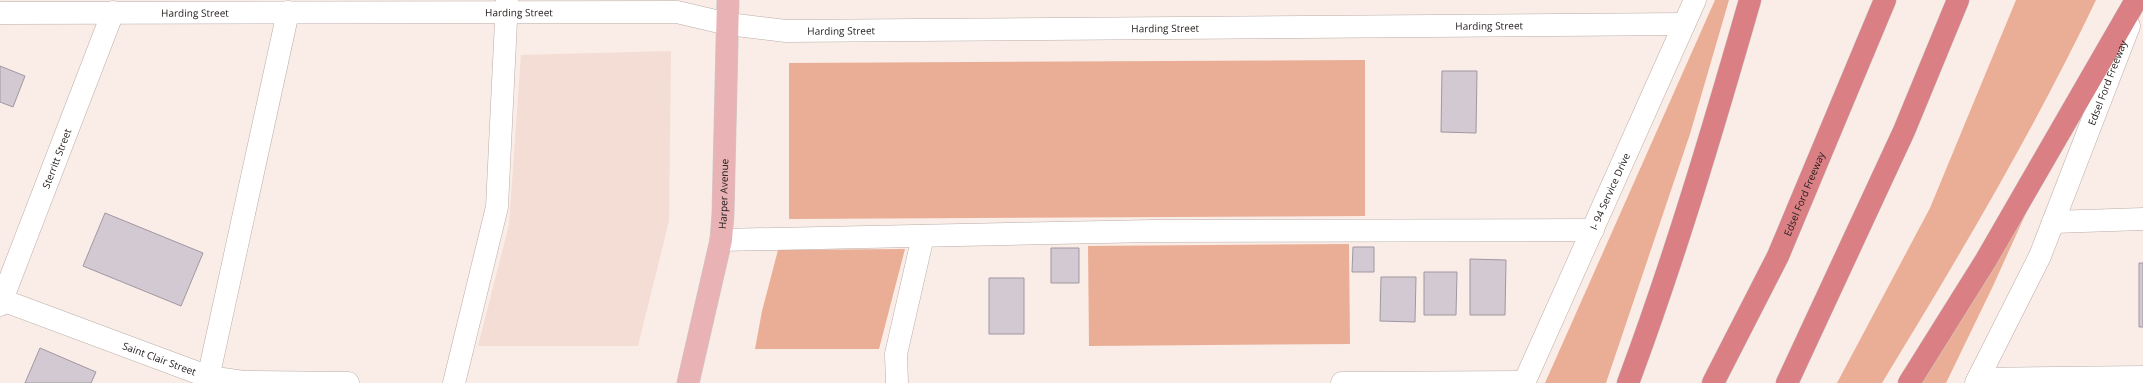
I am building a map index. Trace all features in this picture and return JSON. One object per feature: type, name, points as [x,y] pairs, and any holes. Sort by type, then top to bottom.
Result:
[{"type":"highway","points":[[1628,383],[1657,303],[1705,155],[1750,0]]},
{"type":"highway","name":"Edsel Ford Freeway","points":[[1713,383],[1778,256],[1885,0]]},
{"type":"highway","points":[[1787,383],[1904,130],[1958,0]]},
{"type":"highway","points":[[1909,383],[1986,260],[2138,0]]},
{"type":"main road","name":"Harper Avenue","points":[[688,383],[721,240],[723,214],[728,0]]},
{"type":"street","name":"I- 94 Service Drive","points":[[1524,382],[1695,0]]},
{"type":"street","name":"Edsel Ford Freeway","points":[[1977,381],[2040,256],[2138,0]]},
{"type":"street","name":"Harding Street","points":[[0,13],[288,12],[507,6],[677,12],[728,24],[786,31],[1684,24]]},
{"type":"street","points":[[454,383],[497,207],[507,6]]},
{"type":"street","name":"Sterritt Street","points":[[1,303],[113,12]]},
{"type":"street","points":[[208,380],[288,12]]},
{"type":"street","points":[[2053,222],[2143,219]]},
{"type":"street","points":[[721,240],[1161,231],[1593,230]]},
{"type":"street","points":[[897,383],[896,354],[923,236]]},
{"type":"street","name":"Saint Clair Street","points":[[1,303],[208,380],[243,382],[348,383]]},
{"type":"street","points":[[1977,381],[2143,377]]},
{"type":"street","points":[[1342,383],[1524,382]]},
{"type":"shaded area","points":[[1715,0],[1729,0],[1690,134],[1606,383],[1545,383]]},
{"type":"shaded area","points":[[2016,0],[2096,0],[2021,146],[1939,289],[1882,383],[1837,383],[1930,208]]},
{"type":"shaded area","points":[[671,51],[669,221],[638,346],[478,346],[509,225],[521,55]]},
{"type":"shaded area","points":[[1365,60],[1365,216],[789,219],[789,63]]},
{"type":"shaded area","points":[[2041,180],[1993,286],[1946,383],[1916,383]]},
{"type":"shaded area","points":[[1349,244],[1350,344],[1089,346],[1088,246]]},
{"type":"shaded area","points":[[905,249],[879,349],[755,349],[762,311],[778,250]]},
{"type":"building","points":[[0,66],[25,76],[13,107],[0,102]]},
{"type":"building","points":[[1442,71],[1477,71],[1476,133],[1441,132]]},
{"type":"building","points":[[105,213],[203,253],[181,306],[83,266]]},
{"type":"building","points":[[1353,247],[1374,247],[1374,272],[1352,272]]},
{"type":"building","points":[[1051,248],[1079,248],[1079,283],[1051,283]]},
{"type":"building","points":[[1470,259],[1506,260],[1505,315],[1470,315]]},
{"type":"building","points":[[2139,263],[2143,263],[2143,327],[2139,327]]},
{"type":"building","points":[[1424,272],[1457,272],[1456,315],[1424,315]]},
{"type":"building","points":[[1381,277],[1416,277],[1415,322],[1380,321]]},
{"type":"building","points":[[989,278],[1024,278],[1024,334],[989,334]]},
{"type":"building","points":[[40,348],[96,372],[91,383],[25,383]]}]
